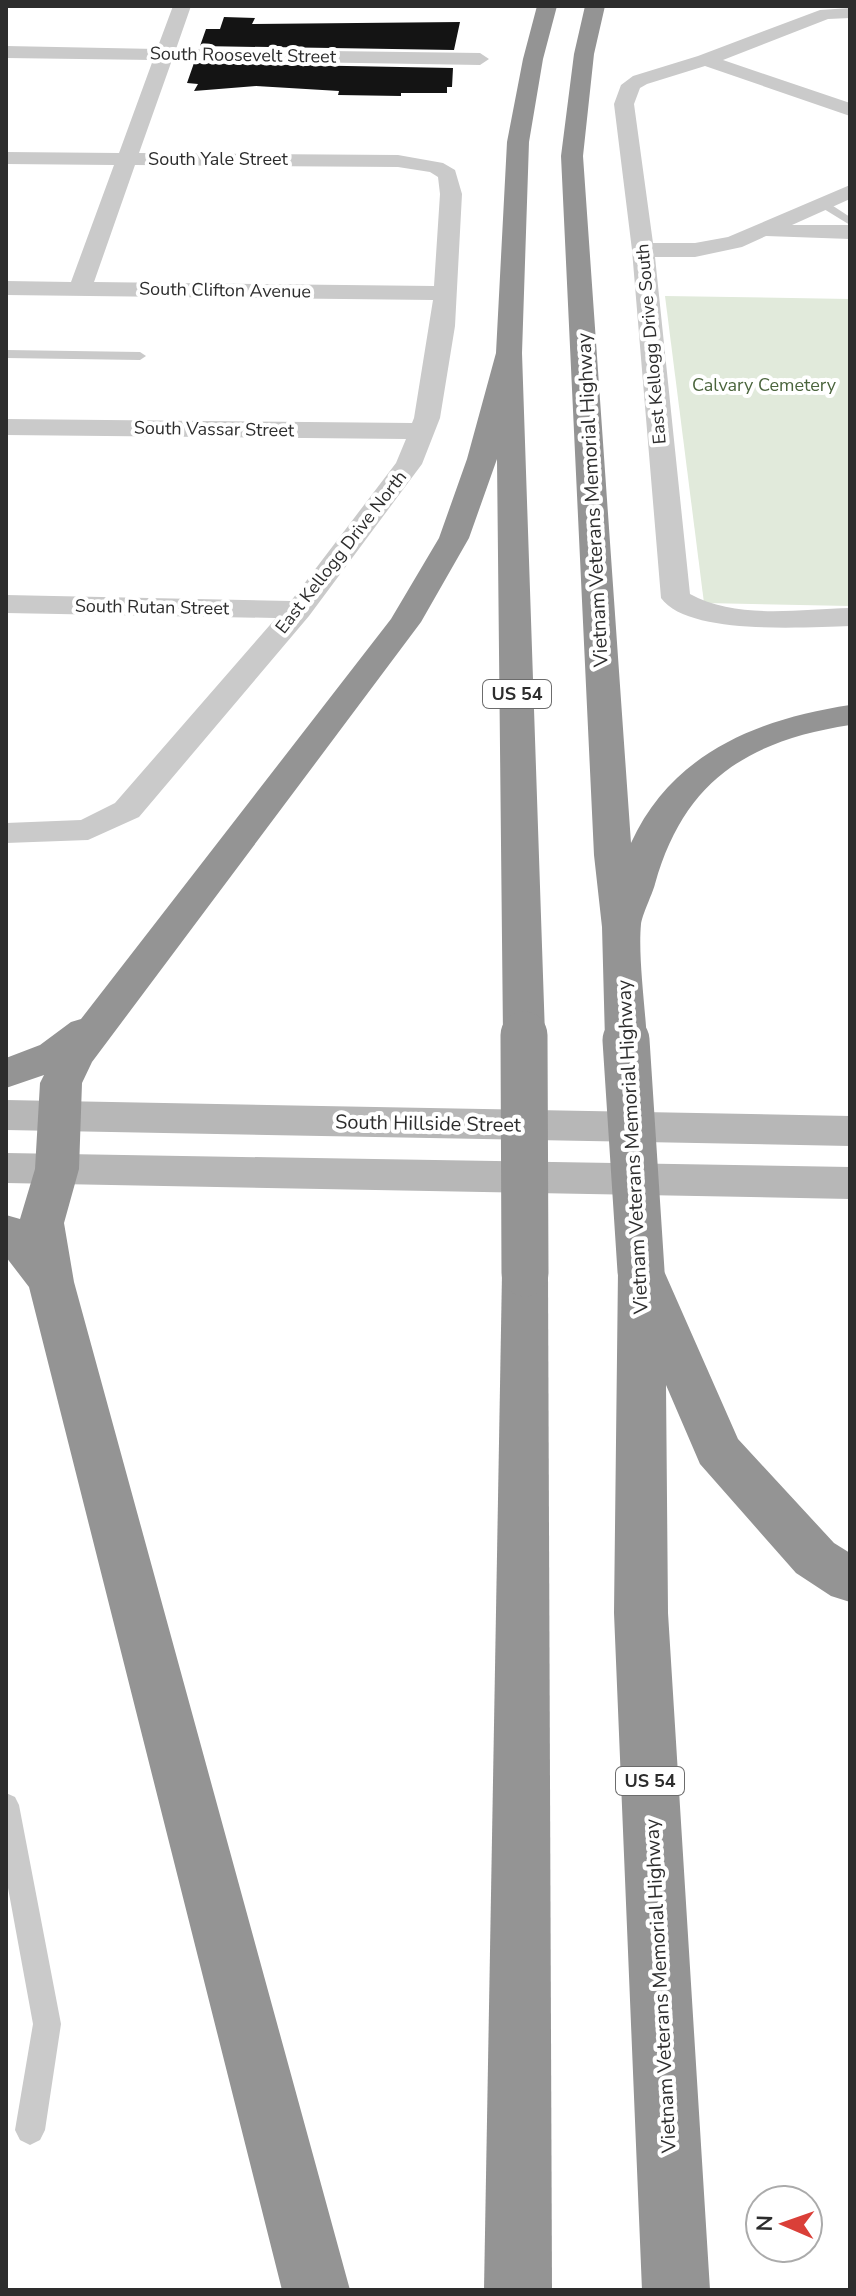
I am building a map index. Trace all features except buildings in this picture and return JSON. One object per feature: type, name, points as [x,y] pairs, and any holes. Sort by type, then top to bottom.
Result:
[{"type":"highway","name":"US 54","points":[[518,2290],[524,1035],[509,353],[518,142],[533,59],[547,6]]},
{"type":"highway","name":"Vietnam Veterans Memorial Highway","points":[[595,6],[584,54],[572,156],[641,1271],[641,1613],[676,2290]]},
{"type":"highway","points":[[316,2290],[51,1282],[41,1223],[57,1169],[61,1083],[73,1058],[405,622],[454,538],[482,459],[509,353]]},
{"type":"highway","points":[[622,927],[647,848],[662,818],[708,767],[774,732],[850,715]]},
{"type":"highway","points":[[6,1074],[55,1055],[98,1022]]},
{"type":"highway","points":[[6,1231],[16,1237],[51,1282]]},
{"type":"highway","points":[[641,1271],[718,1450],[815,1558],[850,1580]]},
{"type":"main road","name":"South Hillside Street","points":[[6,1115],[850,1131]]},
{"type":"main road","points":[[6,1168],[850,1183]]},
{"type":"street","points":[[80,289],[182,6]]},
{"type":"street","points":[[705,60],[824,10],[850,13]]},
{"type":"street","name":"South Roosevelt Street","points":[[6,52],[480,59]]},
{"type":"street","points":[[705,60],[850,110]]},
{"type":"street","name":"East Kellogg Drive South","points":[[705,60],[640,80],[631,85],[624,104],[643,250],[676,598],[690,608],[714,616],[850,617]]},
{"type":"street","name":"South Yale Street","points":[[6,158],[398,161],[429,166]]},
{"type":"street","name":"East Kellogg Drive North","points":[[6,833],[88,830],[127,810],[299,610],[409,464],[427,418],[443,326],[451,194],[448,174],[429,166]]},
{"type":"street","points":[[643,250],[695,250],[734,242],[850,191]]},
{"type":"street","points":[[757,230],[850,232]]},
{"type":"street","name":"South Clifton Avenue","points":[[6,288],[445,293]]},
{"type":"street","name":"South Vassar Street","points":[[6,427],[421,431]]},
{"type":"street","name":"South Rutan Street","points":[[6,604],[299,610]]},
{"type":"lane","points":[[823,204],[850,222]]},
{"type":"lane","points":[[6,354],[140,356]]},
{"type":"lane","points":[[6,1805],[47,2024],[30,2130]]},
{"type":"green space","name":"Calvary Cemetery","points":[[665,296],[850,299],[850,606],[704,603]]}]
